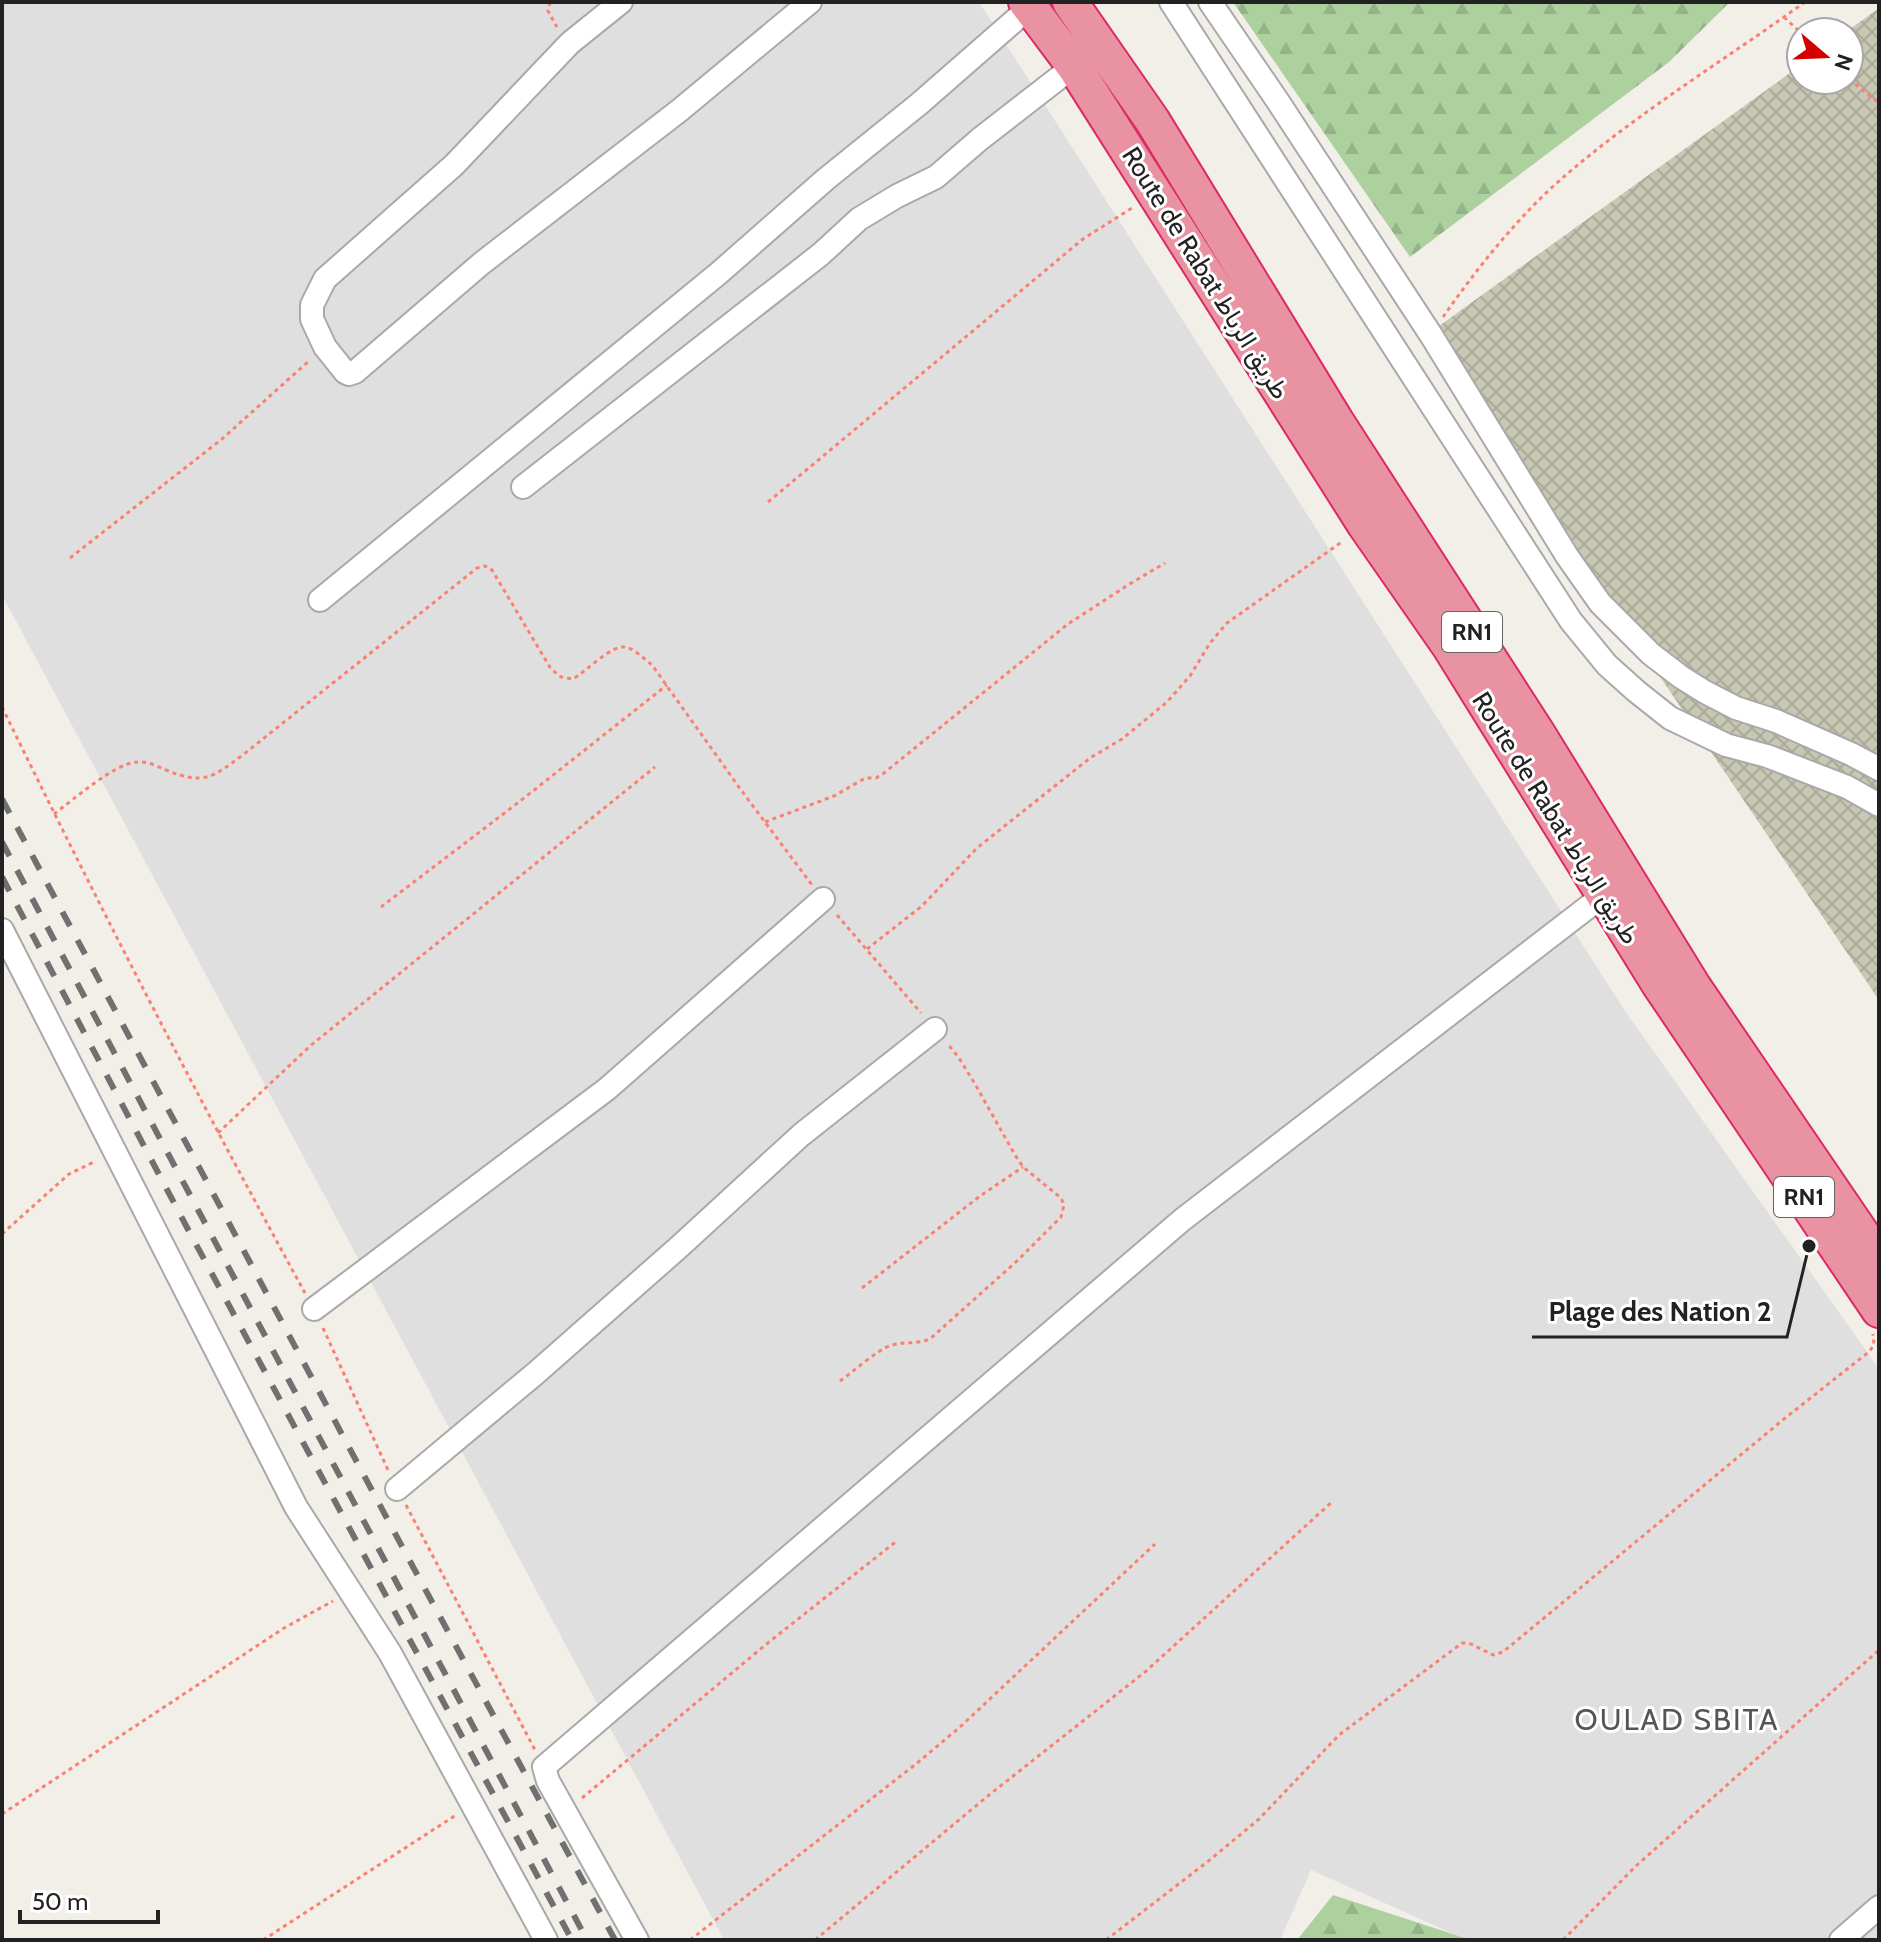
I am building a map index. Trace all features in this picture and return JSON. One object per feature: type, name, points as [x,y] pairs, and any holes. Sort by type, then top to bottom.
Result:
[{"type":"highway","name":"Route de Rabat طريق الرباط","points":[[1070,2],[1152,120],[1336,421],[1538,734],[1693,986],[1879,1259]]},
{"type":"highway","name":"Route de Rabat طريق الرباط","points":[[1028,5],[1074,66],[1365,525],[1450,647],[1659,984],[1875,1320]]},
{"type":"street","points":[[621,2],[570,43],[454,165],[325,279],[312,305],[312,319],[325,347],[343,371],[349,374],[355,372],[482,263],[680,110],[810,2]]},
{"type":"street","points":[[1171,2],[1571,621],[1607,665],[1670,718],[1726,745],[1767,756],[1847,787],[1879,805]]},
{"type":"street","points":[[1210,2],[1431,335],[1567,556],[1600,603],[1651,654],[1705,692],[1879,769]]},
{"type":"street","points":[[320,600],[719,273],[826,179],[919,104],[1028,5]]},
{"type":"street","points":[[523,487],[821,254],[859,219],[936,177],[1074,66]]},
{"type":"street","points":[[637,1940],[548,1781],[544,1767],[1182,1220],[1605,894]]},
{"type":"street","points":[[314,1309],[607,1089],[823,899]]},
{"type":"street","points":[[2,930],[296,1507],[390,1653],[546,1940]]},
{"type":"street","points":[[397,1489],[536,1373],[801,1135],[935,1029]]},
{"type":"street","points":[[1841,1940],[1879,1907]]},
{"type":"path","points":[[550,2],[548,11],[551,19],[570,43]]},
{"type":"path","points":[[1431,335],[1509,232],[1564,176],[1664,98],[1805,2]]},
{"type":"path","points":[[768,502],[1083,239],[1155,192]]},
{"type":"path","points":[[70,558],[222,439],[325,347]]},
{"type":"path","points":[[867,949],[922,906],[977,848],[1090,758],[1122,739],[1167,702],[1190,676],[1210,643],[1227,623],[1365,525]]},
{"type":"path","points":[[765,822],[884,773],[1068,624],[1165,563]]},
{"type":"path","points":[[54,814],[122,765],[147,763],[196,779],[211,777],[477,568],[485,566],[492,570],[551,669],[561,677],[573,679],[616,648],[624,647],[636,652],[652,665],[823,899],[959,1058],[1023,1167],[1061,1198],[1064,1205],[1061,1217],[930,1339],[881,1350],[840,1381]]},
{"type":"path","points":[[381,907],[667,685]]},
{"type":"path","points":[[2,707],[218,1133],[314,1309],[397,1489],[544,1767]]},
{"type":"path","points":[[218,1133],[310,1046],[655,767]]},
{"type":"path","points":[[2,1234],[69,1174],[116,1152]]},
{"type":"path","points":[[862,1288],[980,1196],[1023,1167]]},
{"type":"path","points":[[1106,1940],[1259,1819],[1339,1735],[1462,1643],[1493,1655],[1503,1652],[1870,1351],[1874,1344],[1875,1320]]},
{"type":"path","points":[[815,1940],[989,1795],[1145,1672],[1333,1501]]},
{"type":"path","points":[[565,1811],[898,1540]]},
{"type":"path","points":[[690,1940],[960,1727],[1155,1544]]},
{"type":"path","points":[[2,1814],[284,1628],[351,1591]]},
{"type":"path","points":[[1563,1940],[1637,1865],[1879,1650]]},
{"type":"path","points":[[263,1940],[473,1804]]},
{"type":"shaded area","points":[[2,2],[979,2],[1625,1011],[1879,1369],[1879,1940],[1467,1940],[1311,1870],[1280,1940],[724,1940],[2,595]]},
{"type":"shaded area","points":[[1879,8],[1879,1000],[1428,334],[1785,77],[1785,96],[1865,96],[1865,18]]},
{"type":"green space","points":[[1233,2],[1730,2],[1669,62],[1410,257]]},
{"type":"green space","points":[[1333,1895],[1471,1940],[1297,1940]]},
{"type":"railway","points":[[2,799],[615,1940]]},
{"type":"railway","points":[[2,842],[587,1940]]},
{"type":"railway","points":[[2,877],[191,1235],[572,1940]]},
{"type":"place","name":"Plage des Nation 2","points":[[1809,1246]]},
{"type":"district","name":"OULAD SBITA","points":[[1677,1720]]}]
